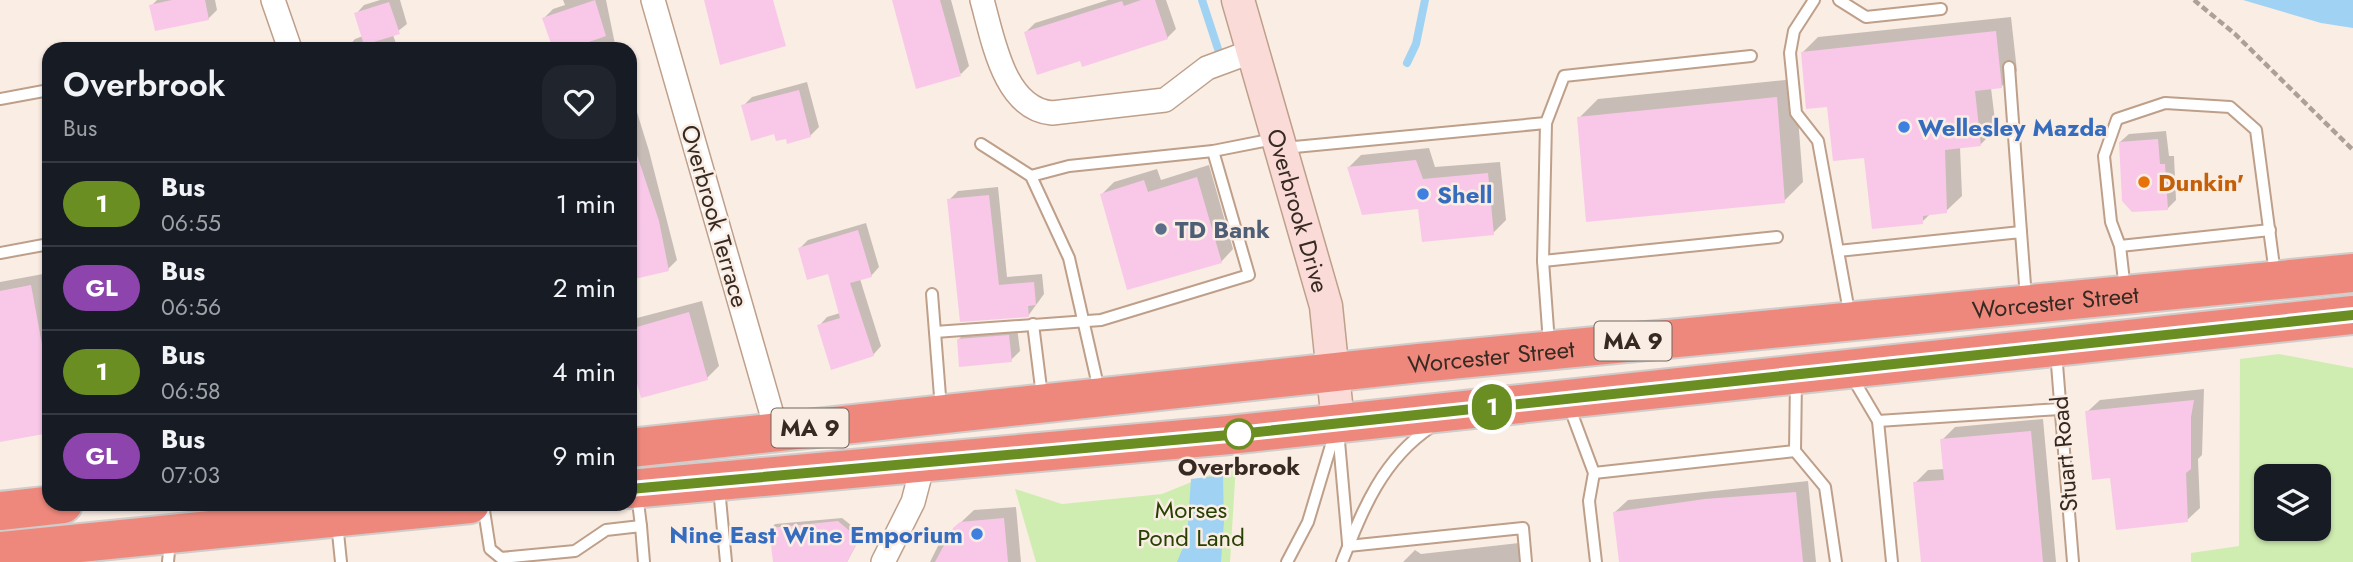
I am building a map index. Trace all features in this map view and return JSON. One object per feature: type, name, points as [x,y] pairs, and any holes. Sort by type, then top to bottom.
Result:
[{"type":"highway","name":"Worcester Street","points":[[637,447],[1550,349],[2353,273]]},
{"type":"highway","name":"Worcester Street","points":[[637,489],[923,464],[1338,423],[2353,315]]},
{"type":"highway","points":[[0,511],[42,506]]},
{"type":"highway","points":[[0,551],[169,548],[336,517],[398,511]]},
{"type":"street","points":[[273,0],[288,42]]},
{"type":"street","name":"Overbrook Terrace","points":[[653,0],[777,432]]},
{"type":"street","points":[[982,0],[1000,57],[1015,91],[1024,104],[1036,112],[1052,113],[1165,100],[1178,93],[1207,68],[1253,51]]},
{"type":"street","name":"Overbrook Drive","points":[[1238,0],[1326,306],[1338,423]]},
{"type":"street","points":[[883,562],[913,502],[923,464]]},
{"type":"lane","points":[[1814,0],[1794,31],[1790,53],[1796,113],[1818,141],[1851,320]]},
{"type":"lane","points":[[1839,0],[1866,17],[1941,9]]},
{"type":"lane","points":[[1550,349],[1543,261],[1546,123],[1564,76],[1751,56]]},
{"type":"lane","points":[[2009,67],[2027,304]]},
{"type":"lane","points":[[0,99],[42,91]]},
{"type":"lane","points":[[2125,295],[2120,246],[2112,222],[2104,156],[2117,119],[2165,103],[2230,107],[2256,130],[2276,280]]},
{"type":"lane","points":[[1031,176],[1069,166],[1280,144],[1546,123]]},
{"type":"lane","points":[[981,144],[1031,176],[1069,258],[1086,322],[1100,396]]},
{"type":"lane","points":[[935,332],[1086,322],[1113,317],[1249,275],[1213,151]]},
{"type":"lane","points":[[2120,246],[2270,230]]},
{"type":"lane","points":[[1838,251],[2021,232]]},
{"type":"lane","points":[[1543,261],[1777,237]]},
{"type":"lane","points":[[0,253],[42,245]]},
{"type":"lane","points":[[932,293],[942,413]]},
{"type":"lane","points":[[1033,324],[1042,402]]},
{"type":"lane","name":"Stuart Road","points":[[2055,346],[2073,562]]},
{"type":"lane","points":[[1847,369],[1878,421],[1892,562]]},
{"type":"lane","points":[[1796,374],[1795,451],[1825,487],[1836,562]]},
{"type":"lane","points":[[1566,399],[1594,473],[1589,501],[1596,562]]},
{"type":"lane","points":[[1342,562],[1368,497],[1391,464],[1429,428],[1466,409]]},
{"type":"lane","points":[[1878,421],[2060,409]]},
{"type":"lane","points":[[1338,423],[1348,546]]},
{"type":"lane","points":[[1287,562],[1308,522],[1338,423]]},
{"type":"lane","points":[[1594,473],[1795,451]]},
{"type":"lane","points":[[718,482],[726,562]]},
{"type":"lane","points":[[637,510],[644,562]]},
{"type":"lane","points":[[484,511],[490,549],[501,558],[575,551],[606,530],[640,526]]},
{"type":"lane","points":[[336,517],[341,562]]},
{"type":"lane","points":[[1348,546],[1522,528],[1526,562]]},
{"type":"path","points":[[2194,0],[2235,34],[2353,150]]},
{"type":"green space","points":[[2279,354],[2353,368],[2353,562],[2191,562],[2191,553],[2239,546],[2240,359]]},
{"type":"green space","name":"Morses Pond Land","points":[[1236,464],[1230,562],[1036,562],[1015,489],[1062,504],[1162,494]]},
{"type":"water","points":[[2243,0],[2353,0],[2353,28],[2321,23]]},
{"type":"water","points":[[1223,475],[1221,562],[1177,562],[1187,538],[1191,479]]},
{"type":"building","points":[[172,0],[205,0],[209,20],[155,31],[149,5]]},
{"type":"building","points":[[595,0],[606,36],[589,42],[551,42],[542,18]]},
{"type":"building","points":[[704,0],[773,0],[786,46],[720,65]]},
{"type":"building","points":[[892,0],[940,0],[961,76],[916,89]]},
{"type":"building","points":[[1141,0],[1155,0],[1168,39],[1082,67],[1080,61],[1037,75],[1024,32],[1122,1],[1124,6]]},
{"type":"building","points":[[389,2],[400,34],[374,42],[363,42],[354,13]]},
{"type":"building","name":"Wellesley Mazda","points":[[1996,31],[2002,88],[1975,91],[1981,146],[1945,150],[1947,213],[1923,216],[1923,224],[1872,229],[1864,158],[1833,161],[1827,107],[1806,109],[1801,52]]},
{"type":"building","points":[[799,90],[811,137],[787,144],[786,139],[776,141],[774,134],[751,141],[741,105]]},
{"type":"building","points":[[1777,97],[1785,203],[1586,222],[1577,117]]},
{"type":"building","name":"Dunkin'","points":[[2158,139],[2160,164],[2165,164],[2168,210],[2132,212],[2122,201],[2119,142]]},
{"type":"building","points":[[637,155],[659,221],[669,271],[637,278]]},
{"type":"building","name":"Shell","points":[[1416,160],[1423,179],[1488,173],[1494,235],[1422,242],[1418,209],[1362,215],[1347,167]]},
{"type":"building","name":"TD Bank","points":[[1197,177],[1222,263],[1127,290],[1100,194],[1144,180],[1148,192]]},
{"type":"building","points":[[989,195],[999,285],[1034,282],[1036,305],[1028,306],[1029,317],[960,322],[947,199]]},
{"type":"building","points":[[858,230],[872,277],[850,283],[874,356],[831,370],[817,325],[840,318],[828,274],[807,280],[798,248]]},
{"type":"building","points":[[31,285],[42,344],[42,434],[0,442],[0,291]]},
{"type":"building","points":[[689,312],[708,380],[641,398],[637,383],[637,327]]},
{"type":"building","points":[[1009,335],[1012,362],[959,367],[957,339]]},
{"type":"building","points":[[2194,400],[2191,417],[2191,469],[2186,473],[2188,522],[2116,530],[2110,478],[2092,480],[2085,411]]},
{"type":"building","points":[[2031,431],[2043,562],[1921,562],[1913,482],[1944,480],[1940,439]]},
{"type":"building","points":[[1796,492],[1803,562],[1619,562],[1613,512],[1705,499]]},
{"type":"building","name":"Nine East Wine Emporium","points":[[1004,518],[1008,562],[935,562],[953,528],[960,522]]},
{"type":"building","points":[[838,521],[859,539],[847,562],[773,562],[769,528]]},
{"type":"waterway","points":[[1202,0],[1218,49]]},
{"type":"waterway","points":[[1407,63],[1416,44],[1425,0]]},
{"type":"bus line","name":"1","points":[[637,488],[1229,435],[2353,315]]},
{"type":"place","name":"Wellesley Mazda","points":[[1904,127]]},
{"type":"place","name":"Dunkin'","points":[[2144,182]]},
{"type":"place","name":"Shell","points":[[1423,194]]},
{"type":"place","name":"TD Bank","points":[[1161,229]]},
{"type":"place","name":"Overbrook","points":[[1239,434]]},
{"type":"place","name":"Nine East Wine Emporium","points":[[977,534]]}]
